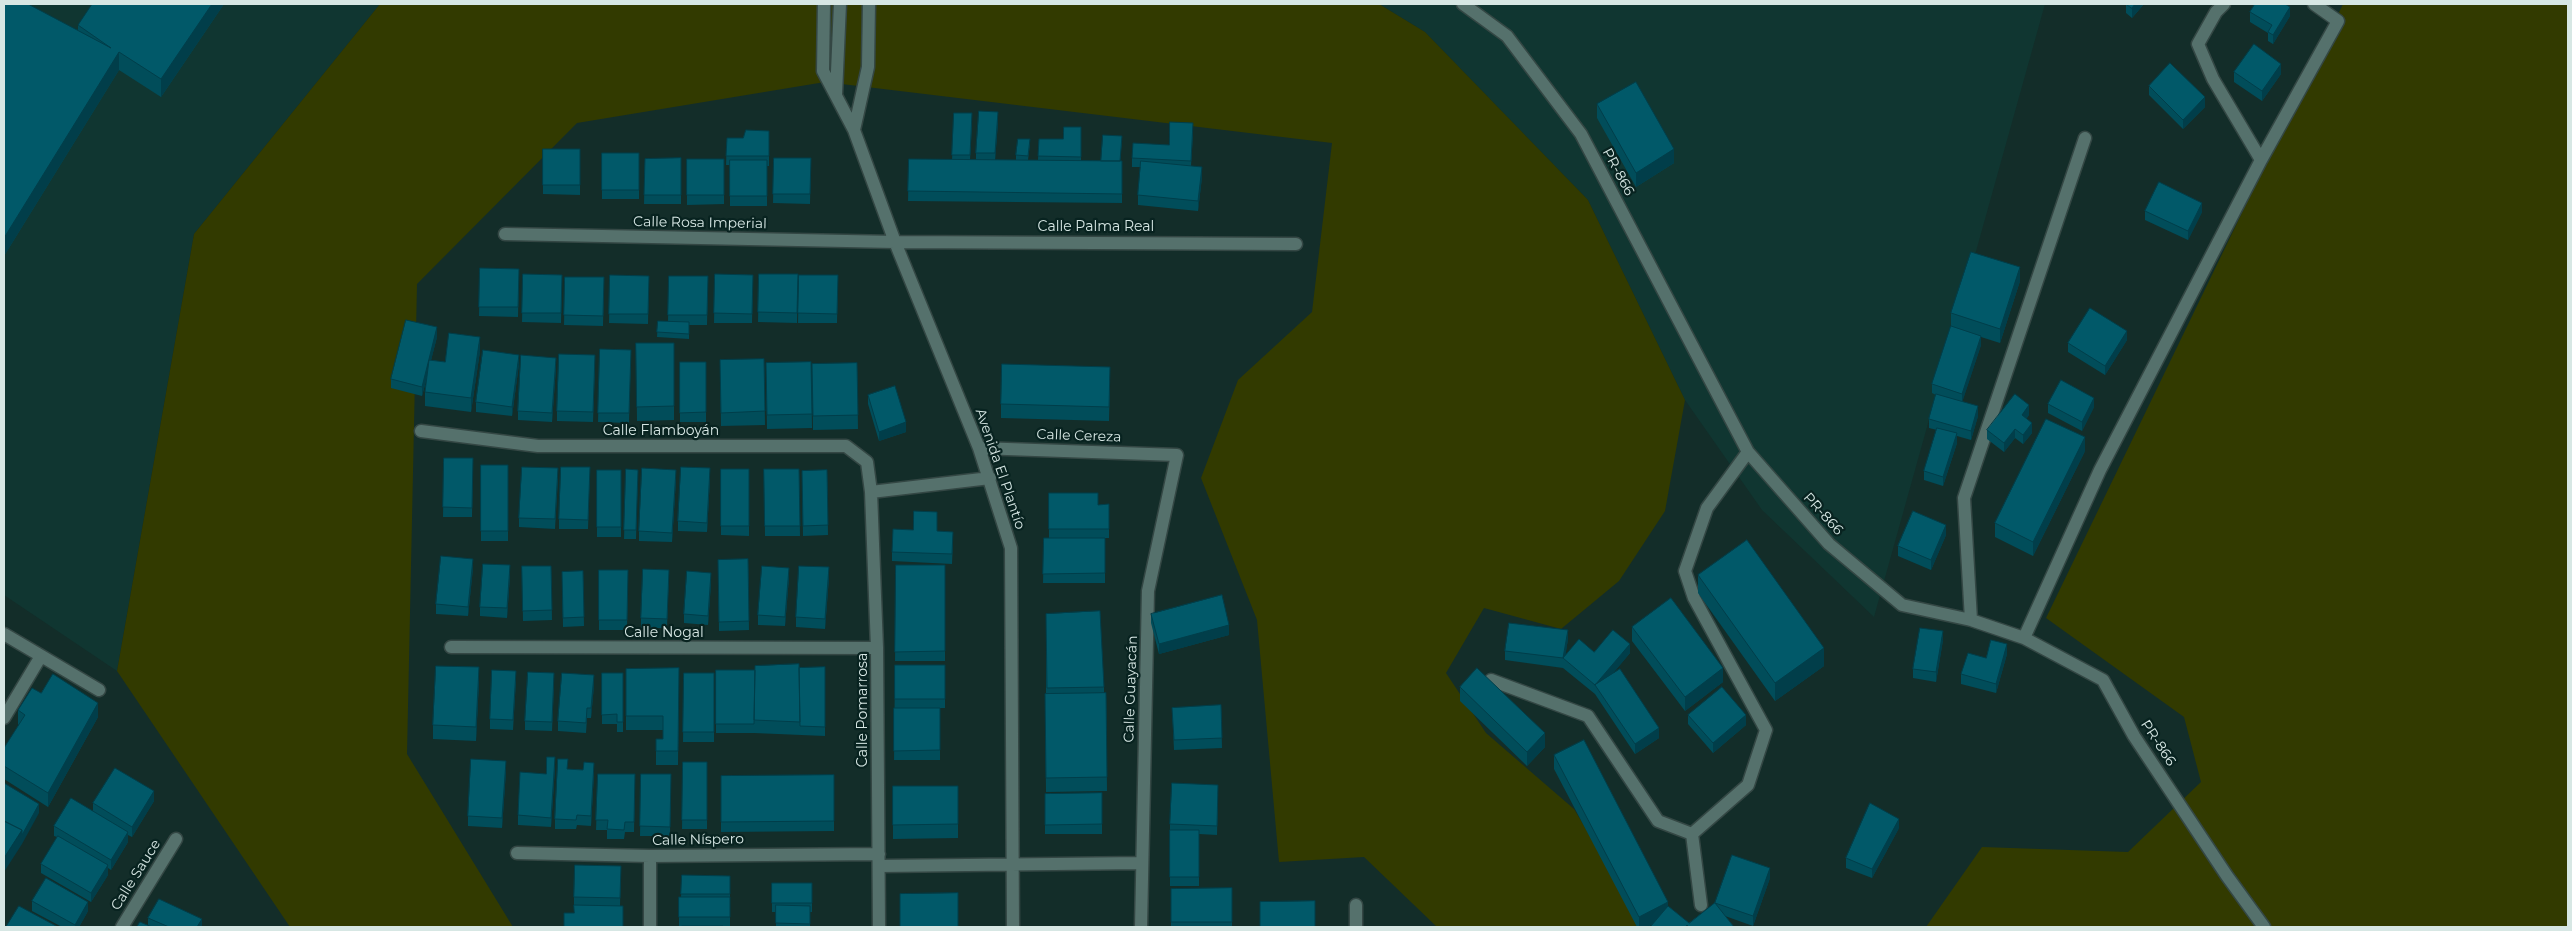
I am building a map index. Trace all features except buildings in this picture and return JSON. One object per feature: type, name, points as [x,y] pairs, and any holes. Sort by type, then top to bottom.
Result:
[{"type":"street","name":"Avenida El Plantío","points":[[824,4],[823,71],[854,130],[895,242],[979,448],[1011,548],[1013,927]]},
{"type":"street","points":[[836,96],[840,4]]},
{"type":"street","points":[[854,130],[868,67],[869,4]]},
{"type":"street","name":"PR-866","points":[[1463,4],[1507,36],[1581,134],[1748,452],[1829,544],[1902,605],[1971,620],[2024,638],[2103,680],[2134,736],[2227,876],[2264,927]]},
{"type":"street","points":[[2224,4],[2216,12],[2198,44],[2213,79],[2262,160]]},
{"type":"street","points":[[2024,638],[2100,470],[2262,160],[2338,21],[2314,4]]},
{"type":"street","points":[[1971,620],[1964,498],[2084,138]]},
{"type":"street","name":"Calle Rosa Imperial","points":[[505,234],[895,242]]},
{"type":"street","name":"Calle Palma Real","points":[[895,242],[1296,244]]},
{"type":"street","name":"Calle Flamboyán","points":[[421,431],[538,446],[846,446],[867,462],[871,492]]},
{"type":"street","name":"Calle Cereza","points":[[979,448],[1177,455]]},
{"type":"street","points":[[1692,834],[1748,785],[1766,730],[1694,598],[1684,571],[1707,508],[1748,452]]},
{"type":"street","name":"Calle Guayacán","points":[[1140,927],[1148,591],[1177,455]]},
{"type":"street","points":[[871,492],[990,478]]},
{"type":"street","name":"Calle Pomarrosa","points":[[871,492],[877,648],[879,927]]},
{"type":"street","points":[[4,634],[99,690]]},
{"type":"street","name":"Calle Nogal","points":[[450,647],[877,648]]},
{"type":"street","points":[[4,718],[41,656]]},
{"type":"street","points":[[1491,680],[1588,716],[1658,821],[1692,834]]},
{"type":"street","points":[[1692,834],[1701,905]]},
{"type":"street","name":"Calle Sauce","points":[[122,927],[176,839]]},
{"type":"street","name":"Calle Níspero","points":[[517,853],[879,860],[1014,865],[1141,863]]},
{"type":"street","points":[[650,856],[650,927]]},
{"type":"street","points":[[1356,905],[1356,927]]},
{"type":"shaded area","points":[[4,4],[380,4],[194,234],[117,671],[4,595]]},
{"type":"shaded area","points":[[1379,4],[2045,4],[1874,617],[1762,510],[1685,400],[1588,200],[1425,32]]},
{"type":"green space","points":[[380,4],[1379,4],[1425,32],[1588,200],[1685,400],[1665,511],[1619,581],[1561,629],[1484,608],[1446,673],[1486,733],[1574,809],[1645,927],[1437,927],[1364,857],[1279,862],[1257,620],[1201,478],[1238,380],[1312,312],[1332,143],[825,82],[577,123],[417,284],[407,754],[513,927],[290,927],[117,671],[194,234]]},
{"type":"green space","points":[[2343,4],[2568,4],[2568,927],[1926,927],[1982,847],[2128,852],[2201,782],[2184,717],[2046,618]]}]
